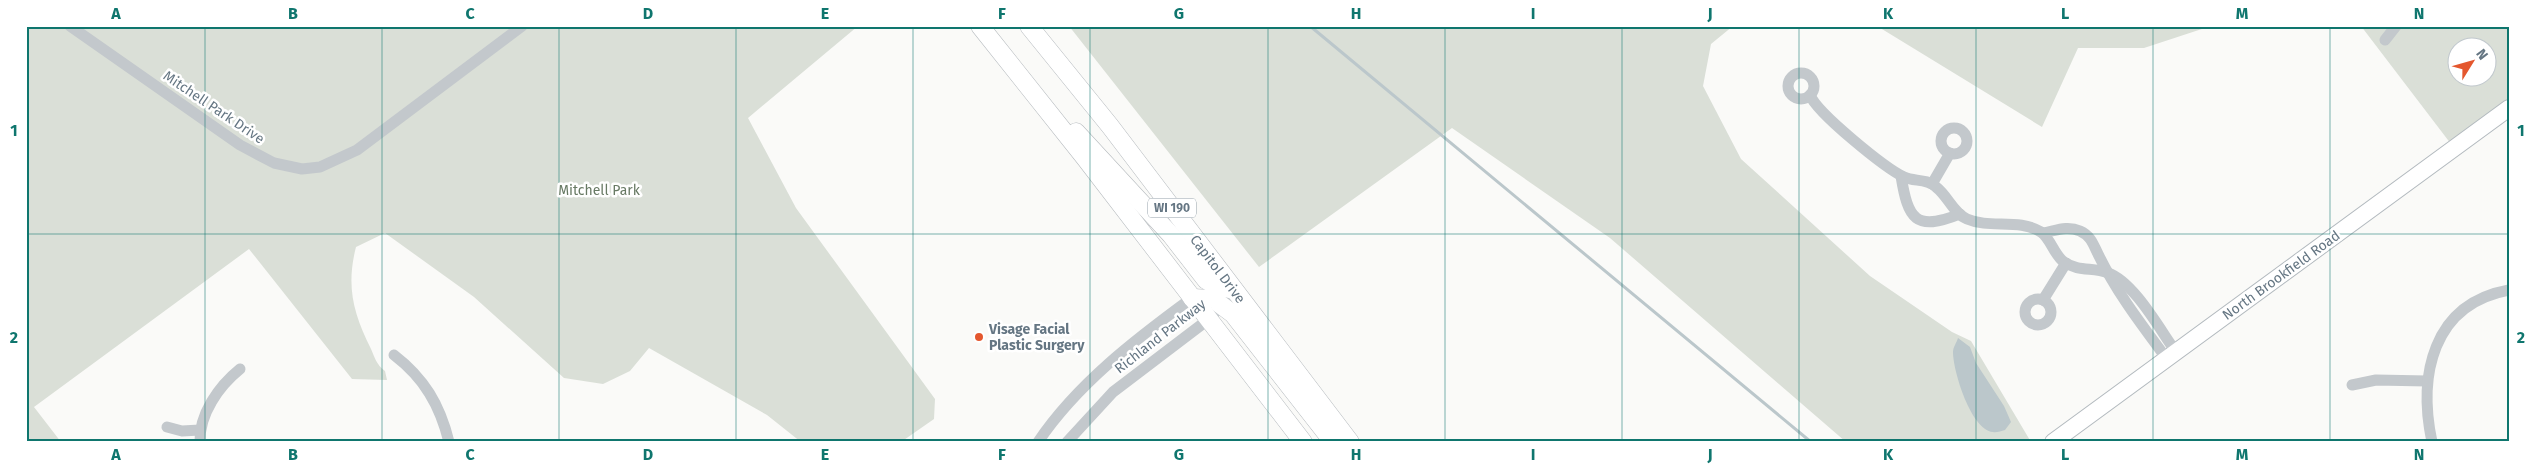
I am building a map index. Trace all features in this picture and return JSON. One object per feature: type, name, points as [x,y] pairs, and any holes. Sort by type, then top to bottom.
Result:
[{"type":"main road","name":"WI 190","points":[[980,26],[1303,442]]},
{"type":"main road","name":"Capitol Drive","points":[[1029,26],[1110,126],[1350,442]]},
{"type":"main road","points":[[1033,93],[1084,139],[1171,235],[1206,280],[1217,286],[1234,290]]},
{"type":"main road","points":[[1192,298],[1206,298],[1222,305],[1232,314],[1333,442]]},
{"type":"street","name":"Mitchell Park Drive","points":[[70,26],[240,145],[274,163],[302,169],[320,167],[357,150],[522,26]]},
{"type":"street","points":[[2385,40],[2396,26]]},
{"type":"street","points":[[1810,96],[1825,113],[1860,145],[1901,176],[1932,184],[1960,214],[1973,221],[2025,225],[2043,233],[2055,253],[2066,263],[2087,271],[2108,272]]},
{"type":"street","name":"North Brookfield Road","points":[[2053,442],[2509,109]]},
{"type":"street","points":[[1932,184],[1950,153]]},
{"type":"street","points":[[1901,176],[1906,205],[1919,220],[1928,222],[1943,220],[1960,214]]},
{"type":"street","points":[[2043,233],[2065,227],[2079,230],[2087,235],[2092,240],[2116,290],[2172,356]]},
{"type":"street","points":[[2043,300],[2066,263]]},
{"type":"street","name":"Richland Parkway","points":[[1038,442],[1056,416],[1143,334],[1192,298],[1234,290]]},
{"type":"street","name":"Richland Parkway","points":[[1068,442],[1100,404],[1160,355],[1209,320],[1234,290]]},
{"type":"street","points":[[2432,442],[2426,405],[2426,381],[2438,341],[2449,325],[2464,309],[2481,299],[2509,290]]},
{"type":"street","points":[[394,354],[418,375],[433,396],[449,442]]},
{"type":"street","points":[[166,426],[200,436],[212,401],[230,377],[240,369]]},
{"type":"street","points":[[2352,384],[2376,380],[2426,381]]},
{"type":"street","points":[[1085,387],[1100,404]]},
{"type":"green space","name":"Mitchell Park","points":[[26,26],[858,26],[748,118],[796,208],[935,399],[934,419],[901,442],[801,442],[767,415],[649,348],[630,371],[603,384],[564,378],[474,297],[385,233],[356,247],[353,261],[352,287],[353,299],[360,323],[376,361],[385,371],[387,380],[352,379],[249,249],[34,407],[61,442],[26,442]]},
{"type":"green space","points":[[1069,26],[1733,26],[1711,44],[1703,86],[1741,159],[1870,276],[1952,332],[1971,341],[2031,442],[1846,442],[1610,238],[1452,128],[1259,267]]},
{"type":"green space","points":[[1877,26],[2211,26],[2144,48],[2078,48],[2042,127]]},
{"type":"green space","points":[[2361,26],[2509,26],[2509,102],[2451,144]]},
{"type":"shaded area","points":[[1958,338],[1970,347],[1976,363],[2004,406],[2011,422],[2005,430],[1994,432],[1985,429],[1971,411],[1960,385],[1954,361],[1953,350]]},
{"type":"waterway","points":[[1310,26],[1811,442]]},
{"type":"place","name":"Visage Facial Plastic Surgery","points":[[979,337]]}]
